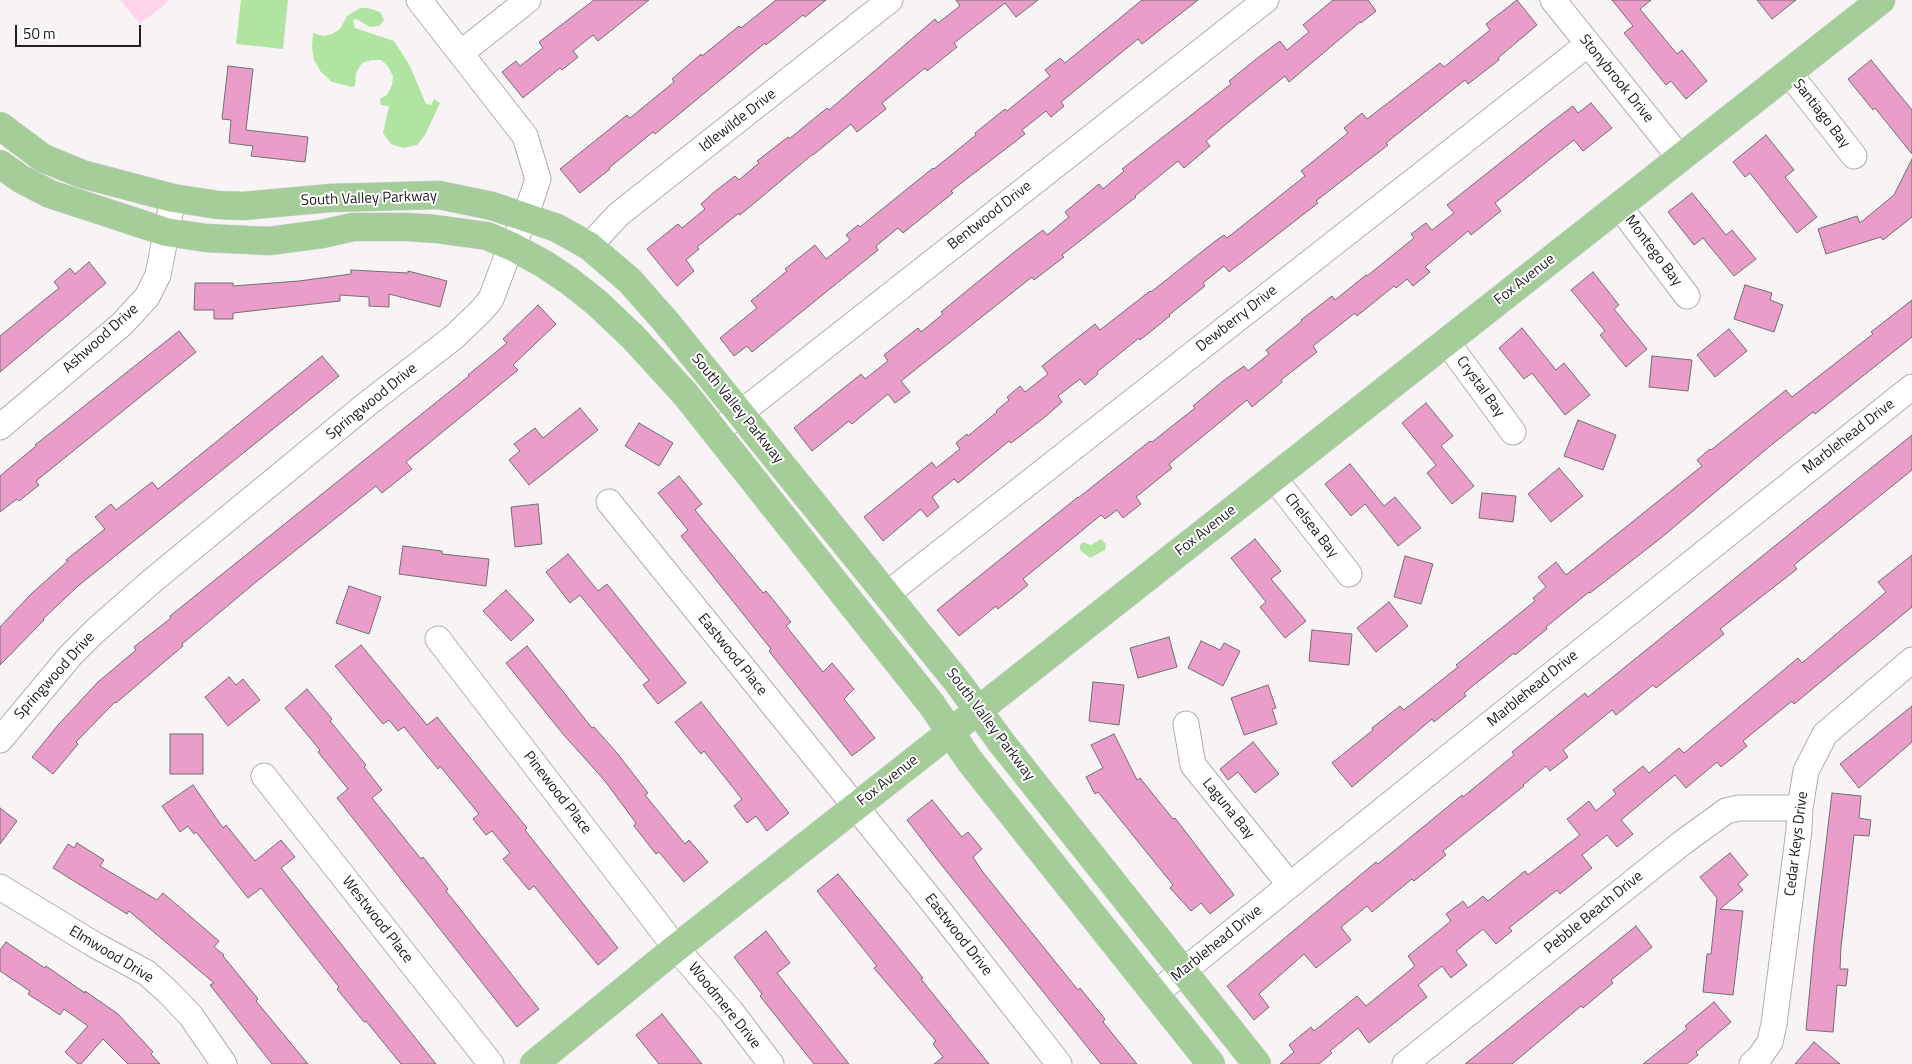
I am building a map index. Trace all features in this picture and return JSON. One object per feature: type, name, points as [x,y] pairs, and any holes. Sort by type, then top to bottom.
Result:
[{"type":"main road","name":"Fox Avenue","points":[[534,1064],[676,948],[1881,0]]},
{"type":"main road","name":"South Valley Parkway","points":[[0,126],[43,158],[82,174],[173,198],[218,205],[243,206],[330,198],[438,195],[492,206],[557,228],[589,246],[630,281],[668,323],[887,594],[1001,742],[1258,1064]]},
{"type":"main road","name":"South Valley Parkway","points":[[0,164],[21,179],[50,194],[166,232],[206,238],[269,241],[353,228],[407,227],[486,236],[513,247],[560,274],[596,302],[633,337],[671,378],[932,705],[969,760],[1211,1064]]},
{"type":"street","name":"Springwood Drive","points":[[0,740],[70,656],[95,631],[367,404],[454,337],[491,299],[506,259],[525,218],[538,179],[527,141],[419,0]]},
{"type":"street","points":[[461,53],[528,0]]},
{"type":"street","name":"Idlewilde Drive","points":[[589,246],[619,214],[890,0]]},
{"type":"street","name":"Bentwood Drive","points":[[715,433],[1266,0]]},
{"type":"street","name":"Stonybrook Drive","points":[[1553,0],[1680,158]]},
{"type":"street","name":"Dewberry Drive","points":[[887,594],[1588,44]]},
{"type":"street","name":"Santiago Bay","points":[[1788,73],[1854,156]]},
{"type":"street","name":"Ashwood Drive","points":[[0,427],[121,325],[147,297],[158,275],[173,198]]},
{"type":"street","name":"Montego Bay","points":[[1619,206],[1687,296]]},
{"type":"street","name":"Crystal Bay","points":[[1447,342],[1513,432]]},
{"type":"street","name":"Marblehead Drive","points":[[1155,994],[1912,388]]},
{"type":"street","name":"Chelsea Bay","points":[[1274,478],[1349,574]]},
{"type":"street","name":"Eastwood Place","points":[[609,502],[855,807]]},
{"type":"street","name":"Pinewood Place","points":[[438,639],[676,948]]},
{"type":"street","name":"Cedar Keys Drive","points":[[1752,1064],[1759,1058],[1770,1042],[1774,1024],[1806,771],[1825,734],[1912,660]]},
{"type":"street","name":"Laguna Bay","points":[[1186,724],[1193,765],[1290,885]]},
{"type":"street","name":"Westwood Place","points":[[264,776],[491,1064]]},
{"type":"street","name":"Eastwood Drive","points":[[855,807],[1059,1064]]},
{"type":"street","name":"Pebble Beach Drive","points":[[1405,1064],[1674,849],[1726,811],[1738,808],[1800,808]]},
{"type":"street","name":"Elmwood Drive","points":[[0,887],[94,945],[147,973],[191,1016],[224,1064]]},
{"type":"street","name":"Woodmere Drive","points":[[676,948],[730,1010],[771,1064]]},
{"type":"shaded area","points":[[120,0],[170,0],[140,24]]},
{"type":"shaded area","points":[[241,0],[288,0],[283,49],[236,44]]},
{"type":"shaded area","points":[[360,8],[368,8],[380,12],[384,20],[379,26],[370,27],[356,19],[353,20],[355,28],[394,41],[410,66],[426,104],[431,105],[434,99],[440,103],[425,135],[417,145],[403,148],[391,144],[383,133],[389,106],[381,105],[380,99],[387,95],[392,85],[393,76],[387,65],[381,60],[362,63],[356,73],[355,86],[352,87],[332,82],[321,72],[314,60],[312,47],[313,33],[323,36],[332,34],[340,29],[347,16]]},
{"type":"shaded area","points":[[1101,539],[1106,544],[1105,550],[1090,558],[1080,550],[1080,545],[1083,542],[1091,545]]},
{"type":"building","points":[[594,0],[649,0],[598,41],[593,35],[573,51],[578,57],[562,70],[560,68],[523,98],[502,72],[516,61],[520,66],[543,48],[539,42]]},
{"type":"building","points":[[776,0],[826,0],[805,17],[803,15],[766,45],[765,43],[580,193],[560,169],[627,115],[630,118],[674,82],[672,79],[701,54],[702,56],[739,26],[741,28]]},
{"type":"building","points":[[956,0],[1038,0],[1016,17],[1005,3],[954,43],[957,47],[927,71],[925,68],[882,103],[886,109],[857,132],[851,124],[813,154],[740,215],[739,213],[697,247],[699,249],[686,260],[694,271],[677,286],[647,249],[678,224],[682,228],[705,209],[701,204],[713,193],[735,176],[739,180],[759,163],[757,161],[788,137],[789,139],[827,108],[829,110],[935,19],[938,23],[960,6]]},
{"type":"building","points":[[1142,0],[1198,0],[1142,44],[1138,39],[1061,102],[1064,106],[1051,117],[1046,111],[1022,130],[1025,134],[951,191],[953,193],[903,233],[898,228],[876,246],[878,250],[752,352],[747,346],[734,356],[720,338],[757,308],[751,301],[787,271],[785,269],[815,245],[826,259],[850,240],[846,235],[858,225],[860,227],[976,135],[975,133],[1005,109],[1007,111],[1050,76],[1045,70],[1060,58],[1065,63]]},
{"type":"building","points":[[1333,0],[1368,0],[1376,11],[1360,22],[1289,82],[1285,76],[1243,110],[1206,141],[1210,146],[1184,168],[1178,161],[1136,197],[1062,255],[1064,257],[1034,280],[1032,277],[901,381],[910,392],[895,403],[888,394],[852,424],[849,421],[812,451],[794,428],[861,374],[865,379],[888,361],[884,355],[918,328],[921,332],[943,314],[941,312],[1043,230],[1047,235],[1069,217],[1065,212],[1099,184],[1103,189],[1124,171],[1122,169],[1231,84],[1229,81],[1260,56],[1280,41],[1287,50],[1309,32],[1303,25]]},
{"type":"building","points":[[1517,0],[1537,25],[1498,58],[1499,60],[1468,84],[1465,80],[1386,143],[1388,145],[1316,201],[1318,203],[1229,272],[1224,266],[1203,283],[1205,286],[1170,316],[1097,372],[1098,374],[1085,385],[1080,379],[1058,396],[1062,402],[1045,417],[1011,443],[1009,441],[958,483],[954,479],[932,497],[939,507],[927,517],[921,509],[883,541],[864,517],[932,462],[936,468],[960,449],[956,443],[967,434],[968,436],[997,412],[1009,400],[1007,397],[1020,386],[1025,392],[1048,374],[1042,366],[1072,342],[1095,324],[1100,330],[1214,242],[1224,235],[1227,238],[1305,176],[1301,171],[1348,133],[1344,128],[1362,113],[1367,119],[1440,63],[1444,67],[1490,30],[1486,24]]},
{"type":"building","points":[[1612,0],[1651,0],[1640,9],[1677,54],[1682,50],[1707,81],[1686,99],[1671,81],[1666,85],[1624,33],[1633,26]]},
{"type":"building","points":[[1757,0],[1796,0],[1772,19]]},
{"type":"building","points":[[1871,60],[1912,110],[1912,154],[1875,108],[1873,110],[1848,79]]},
{"type":"building","points":[[228,66],[253,69],[246,130],[308,137],[305,162],[251,156],[253,146],[229,143],[231,120],[222,119]]},
{"type":"building","points":[[1591,103],[1612,128],[1583,151],[1574,140],[1495,203],[1501,211],[1471,235],[1468,231],[1425,267],[1430,272],[1413,286],[1407,279],[1396,288],[1394,286],[1357,316],[1355,313],[1313,346],[1317,352],[1281,380],[1282,382],[1252,407],[1247,400],[1169,464],[1172,468],[1136,497],[1141,504],[1123,518],[1117,510],[1105,519],[1101,515],[1023,579],[1028,585],[998,609],[996,606],[959,636],[937,610],[1078,497],[1195,408],[1193,406],[1223,381],[1244,366],[1248,371],[1269,354],[1266,350],[1301,320],[1332,296],[1335,300],[1414,238],[1411,234],[1426,223],[1432,230],[1454,213],[1447,205],[1549,124],[1573,106],[1578,113]]},
{"type":"building","points":[[1766,135],[1794,170],[1785,177],[1817,217],[1797,233],[1750,173],[1745,177],[1733,162]]},
{"type":"building","points":[[1912,159],[1912,217],[1883,240],[1881,237],[1826,254],[1818,229],[1857,216],[1860,223],[1894,195]]},
{"type":"building","points":[[1692,193],[1726,235],[1732,230],[1756,259],[1734,276],[1703,238],[1694,245],[1668,212]]},
{"type":"building","points":[[89,262],[106,283],[0,372],[0,336],[59,288],[54,282],[70,268],[75,274]]},
{"type":"building","points":[[351,270],[408,273],[408,271],[447,281],[440,307],[389,294],[389,307],[369,306],[369,297],[340,295],[340,301],[233,313],[233,319],[214,319],[214,310],[194,310],[195,283],[233,283],[233,286],[299,281],[351,274]]},
{"type":"building","points":[[1593,272],[1619,305],[1614,309],[1647,349],[1626,367],[1600,335],[1605,331],[1571,290]]},
{"type":"building","points":[[1745,285],[1772,293],[1770,300],[1783,305],[1774,332],[1734,319]]},
{"type":"building","points":[[1912,300],[1912,337],[1815,414],[1813,412],[1770,446],[1661,538],[1589,592],[1515,655],[1514,653],[1464,693],[1466,696],[1434,722],[1432,719],[1352,787],[1332,763],[1400,706],[1404,710],[1458,667],[1456,665],[1535,601],[1533,598],[1546,587],[1538,577],[1556,562],[1566,575],[1702,466],[1697,460],[1710,449],[1786,390],[1792,397],[1873,334],[1871,332]]},
{"type":"building","points":[[538,305],[556,324],[513,365],[518,370],[406,462],[412,469],[382,493],[376,486],[182,644],[183,646],[115,702],[76,742],[78,744],[53,774],[32,757],[58,725],[98,682],[136,650],[134,647],[469,376],[507,343],[503,339]]},
{"type":"building","points":[[1522,328],[1556,370],[1564,363],[1590,395],[1565,415],[1532,373],[1524,379],[1499,348]]},
{"type":"building","points":[[1729,329],[1747,351],[1715,377],[1697,355]]},
{"type":"building","points":[[179,331],[196,352],[36,481],[39,485],[19,501],[17,499],[0,512],[0,476],[35,445]]},
{"type":"building","points":[[322,356],[339,376],[78,586],[43,619],[0,665],[0,627],[31,594],[68,561],[66,560],[105,529],[95,517],[111,504],[116,510],[152,482],[158,489]]},
{"type":"building","points":[[1652,356],[1692,360],[1688,391],[1649,387]]},
{"type":"building","points":[[1426,403],[1453,436],[1441,446],[1474,486],[1452,504],[1427,473],[1436,465],[1402,423]]},
{"type":"building","points":[[580,408],[598,430],[529,485],[509,460],[520,451],[514,444],[535,428],[543,438]]},
{"type":"building","points":[[1578,420],[1616,435],[1603,470],[1564,456]]},
{"type":"building","points":[[639,423],[673,443],[659,466],[625,446]]},
{"type":"building","points":[[1912,435],[1912,470],[1794,565],[1797,569],[1720,629],[1724,634],[1656,688],[1653,685],[1616,715],[1612,710],[1563,750],[1568,757],[1550,771],[1546,766],[1443,851],[1446,855],[1414,881],[1412,879],[1372,912],[1367,906],[1341,927],[1351,940],[1316,968],[1304,954],[1259,994],[1269,1007],[1254,1020],[1227,986],[1376,862],[1378,864],[1462,795],[1463,797],[1514,755],[1512,752],[1585,693],[1588,697]]},
{"type":"building","points":[[1350,464],[1384,506],[1395,497],[1421,528],[1398,546],[1365,504],[1351,516],[1325,484]]},
{"type":"building","points":[[1559,468],[1583,496],[1551,522],[1528,494]]},
{"type":"building","points":[[679,476],[702,504],[695,510],[763,593],[766,591],[791,622],[786,626],[823,672],[832,663],[854,689],[844,699],[875,738],[852,756],[769,651],[771,649],[681,536],[688,530],[658,493]]},
{"type":"building","points":[[1482,493],[1516,496],[1513,522],[1479,518]]},
{"type":"building","points":[[538,504],[542,544],[515,547],[511,507]]},
{"type":"building","points":[[1255,539],[1281,571],[1271,579],[1306,621],[1285,638],[1260,607],[1266,602],[1231,558]]},
{"type":"building","points":[[403,546],[442,551],[442,554],[489,559],[486,586],[399,574]]},
{"type":"building","points":[[568,554],[598,591],[607,584],[686,683],[658,704],[643,685],[649,680],[580,595],[570,603],[546,572]]},
{"type":"building","points":[[1912,555],[1912,607],[1794,704],[1792,701],[1743,741],[1747,746],[1721,767],[1717,762],[1686,788],[1675,775],[1621,820],[1633,834],[1617,847],[1607,835],[1582,855],[1592,868],[1560,894],[1557,890],[1509,928],[1512,931],[1496,944],[1483,929],[1456,951],[1467,965],[1451,978],[1442,966],[1418,985],[1427,997],[1369,1043],[1358,1028],[1330,1051],[1332,1053],[1319,1064],[1280,1064],[1294,1052],[1289,1045],[1311,1027],[1314,1031],[1357,996],[1366,1006],[1415,966],[1408,956],[1451,921],[1446,914],[1463,901],[1468,908],[1483,896],[1488,901],[1525,871],[1528,875],[1580,835],[1567,819],[1589,801],[1596,811],[1616,794],[1613,790],[1643,766],[1649,773],[1679,748],[1684,753],[1798,658],[1802,663],[1886,592],[1878,582]]},
{"type":"building","points":[[1405,556],[1433,564],[1421,604],[1394,597]]},
{"type":"building","points":[[349,586],[381,597],[369,634],[336,623]]},
{"type":"building","points":[[506,590],[534,620],[511,641],[483,611]]},
{"type":"building","points":[[1389,602],[1408,626],[1376,652],[1357,628]]},
{"type":"building","points":[[1312,630],[1352,634],[1349,665],[1309,661]]},
{"type":"building","points":[[1169,637],[1177,667],[1138,678],[1130,648]]},
{"type":"building","points":[[1201,641],[1220,650],[1224,643],[1240,651],[1223,686],[1188,668]]},
{"type":"building","points":[[361,645],[427,725],[437,717],[527,828],[525,830],[618,948],[598,965],[534,886],[529,890],[503,859],[510,853],[492,831],[486,835],[473,819],[479,814],[440,766],[438,769],[404,727],[398,731],[389,720],[383,724],[335,666]]},
{"type":"building","points":[[527,646],[592,728],[594,727],[617,753],[648,793],[645,795],[685,844],[689,840],[708,862],[684,882],[659,852],[656,854],[634,826],[636,823],[605,781],[563,734],[506,663]]},
{"type":"building","points":[[229,677],[236,685],[243,679],[260,700],[228,726],[205,697]]},
{"type":"building","points":[[1093,682],[1124,685],[1119,725],[1089,721]]},
{"type":"building","points":[[1268,685],[1276,708],[1272,709],[1277,724],[1244,735],[1231,698]]},
{"type":"building","points":[[307,689],[332,719],[330,721],[366,765],[364,767],[382,790],[372,798],[421,859],[423,857],[448,889],[446,891],[539,1009],[517,1027],[337,798],[348,789],[318,752],[320,750],[285,708]]},
{"type":"building","points":[[701,702],[789,813],[767,831],[756,816],[747,823],[734,806],[742,799],[704,751],[701,754],[675,722]]},
{"type":"building","points":[[1912,706],[1912,742],[1859,788],[1840,764]]},
{"type":"building","points":[[170,734],[203,734],[203,774],[170,774]]},
{"type":"building","points":[[1114,734],[1137,780],[1140,778],[1173,819],[1175,818],[1234,895],[1210,914],[1201,903],[1191,911],[1170,888],[1173,885],[1098,792],[1095,794],[1086,777],[1103,768],[1091,745]]},
{"type":"building","points":[[1253,742],[1279,774],[1255,793],[1238,772],[1228,780],[1220,769]]},
{"type":"building","points":[[193,785],[223,828],[226,825],[255,861],[281,840],[295,857],[281,868],[436,1064],[401,1064],[337,989],[339,987],[261,888],[248,898],[196,832],[194,834],[188,826],[180,832],[162,806]]},
{"type":"building","points":[[1832,793],[1861,796],[1859,818],[1871,820],[1869,836],[1854,835],[1840,969],[1848,969],[1846,986],[1837,985],[1833,1032],[1806,1030]]},
{"type":"building","points":[[932,800],[962,837],[968,832],[982,849],[973,857],[982,871],[1078,990],[1080,988],[1105,1019],[1103,1022],[1137,1064],[1101,1064],[936,858],[907,820]]},
{"type":"building","points":[[0,808],[17,821],[0,844]]},
{"type":"building","points":[[77,843],[104,860],[100,866],[157,900],[163,893],[219,941],[214,947],[224,955],[258,999],[256,1001],[308,1064],[272,1064],[210,985],[214,983],[129,911],[127,914],[53,868],[68,844],[74,848]]},
{"type":"building","points":[[1730,853],[1748,875],[1738,884],[1743,890],[1720,909],[1743,911],[1733,995],[1703,992],[1707,954],[1711,954],[1717,898],[1700,877]]},
{"type":"building","points":[[838,874],[923,978],[921,979],[989,1064],[934,1064],[943,1057],[933,1044],[936,1041],[874,968],[877,966],[817,891]]},
{"type":"building","points":[[1636,926],[1652,947],[1611,980],[1613,983],[1583,1008],[1581,1006],[1512,1064],[1465,1064]]},
{"type":"building","points":[[766,931],[790,963],[777,973],[849,1064],[814,1064],[760,996],[762,994],[734,957]]},
{"type":"building","points":[[6,942],[45,968],[46,966],[85,993],[85,991],[118,1014],[153,1052],[151,1054],[160,1064],[128,1064],[103,1039],[81,1064],[78,1064],[65,1052],[88,1026],[64,1009],[60,1015],[28,994],[30,991],[0,971],[0,950]]},
{"type":"building","points":[[1714,1002],[1731,1022],[1696,1052],[1698,1055],[1687,1064],[1643,1064],[1687,1029],[1685,1026]]},
{"type":"building","points":[[662,1014],[702,1064],[659,1064],[636,1035]]},
{"type":"building","points":[[1814,1042],[1840,1064],[1795,1064]]}]
